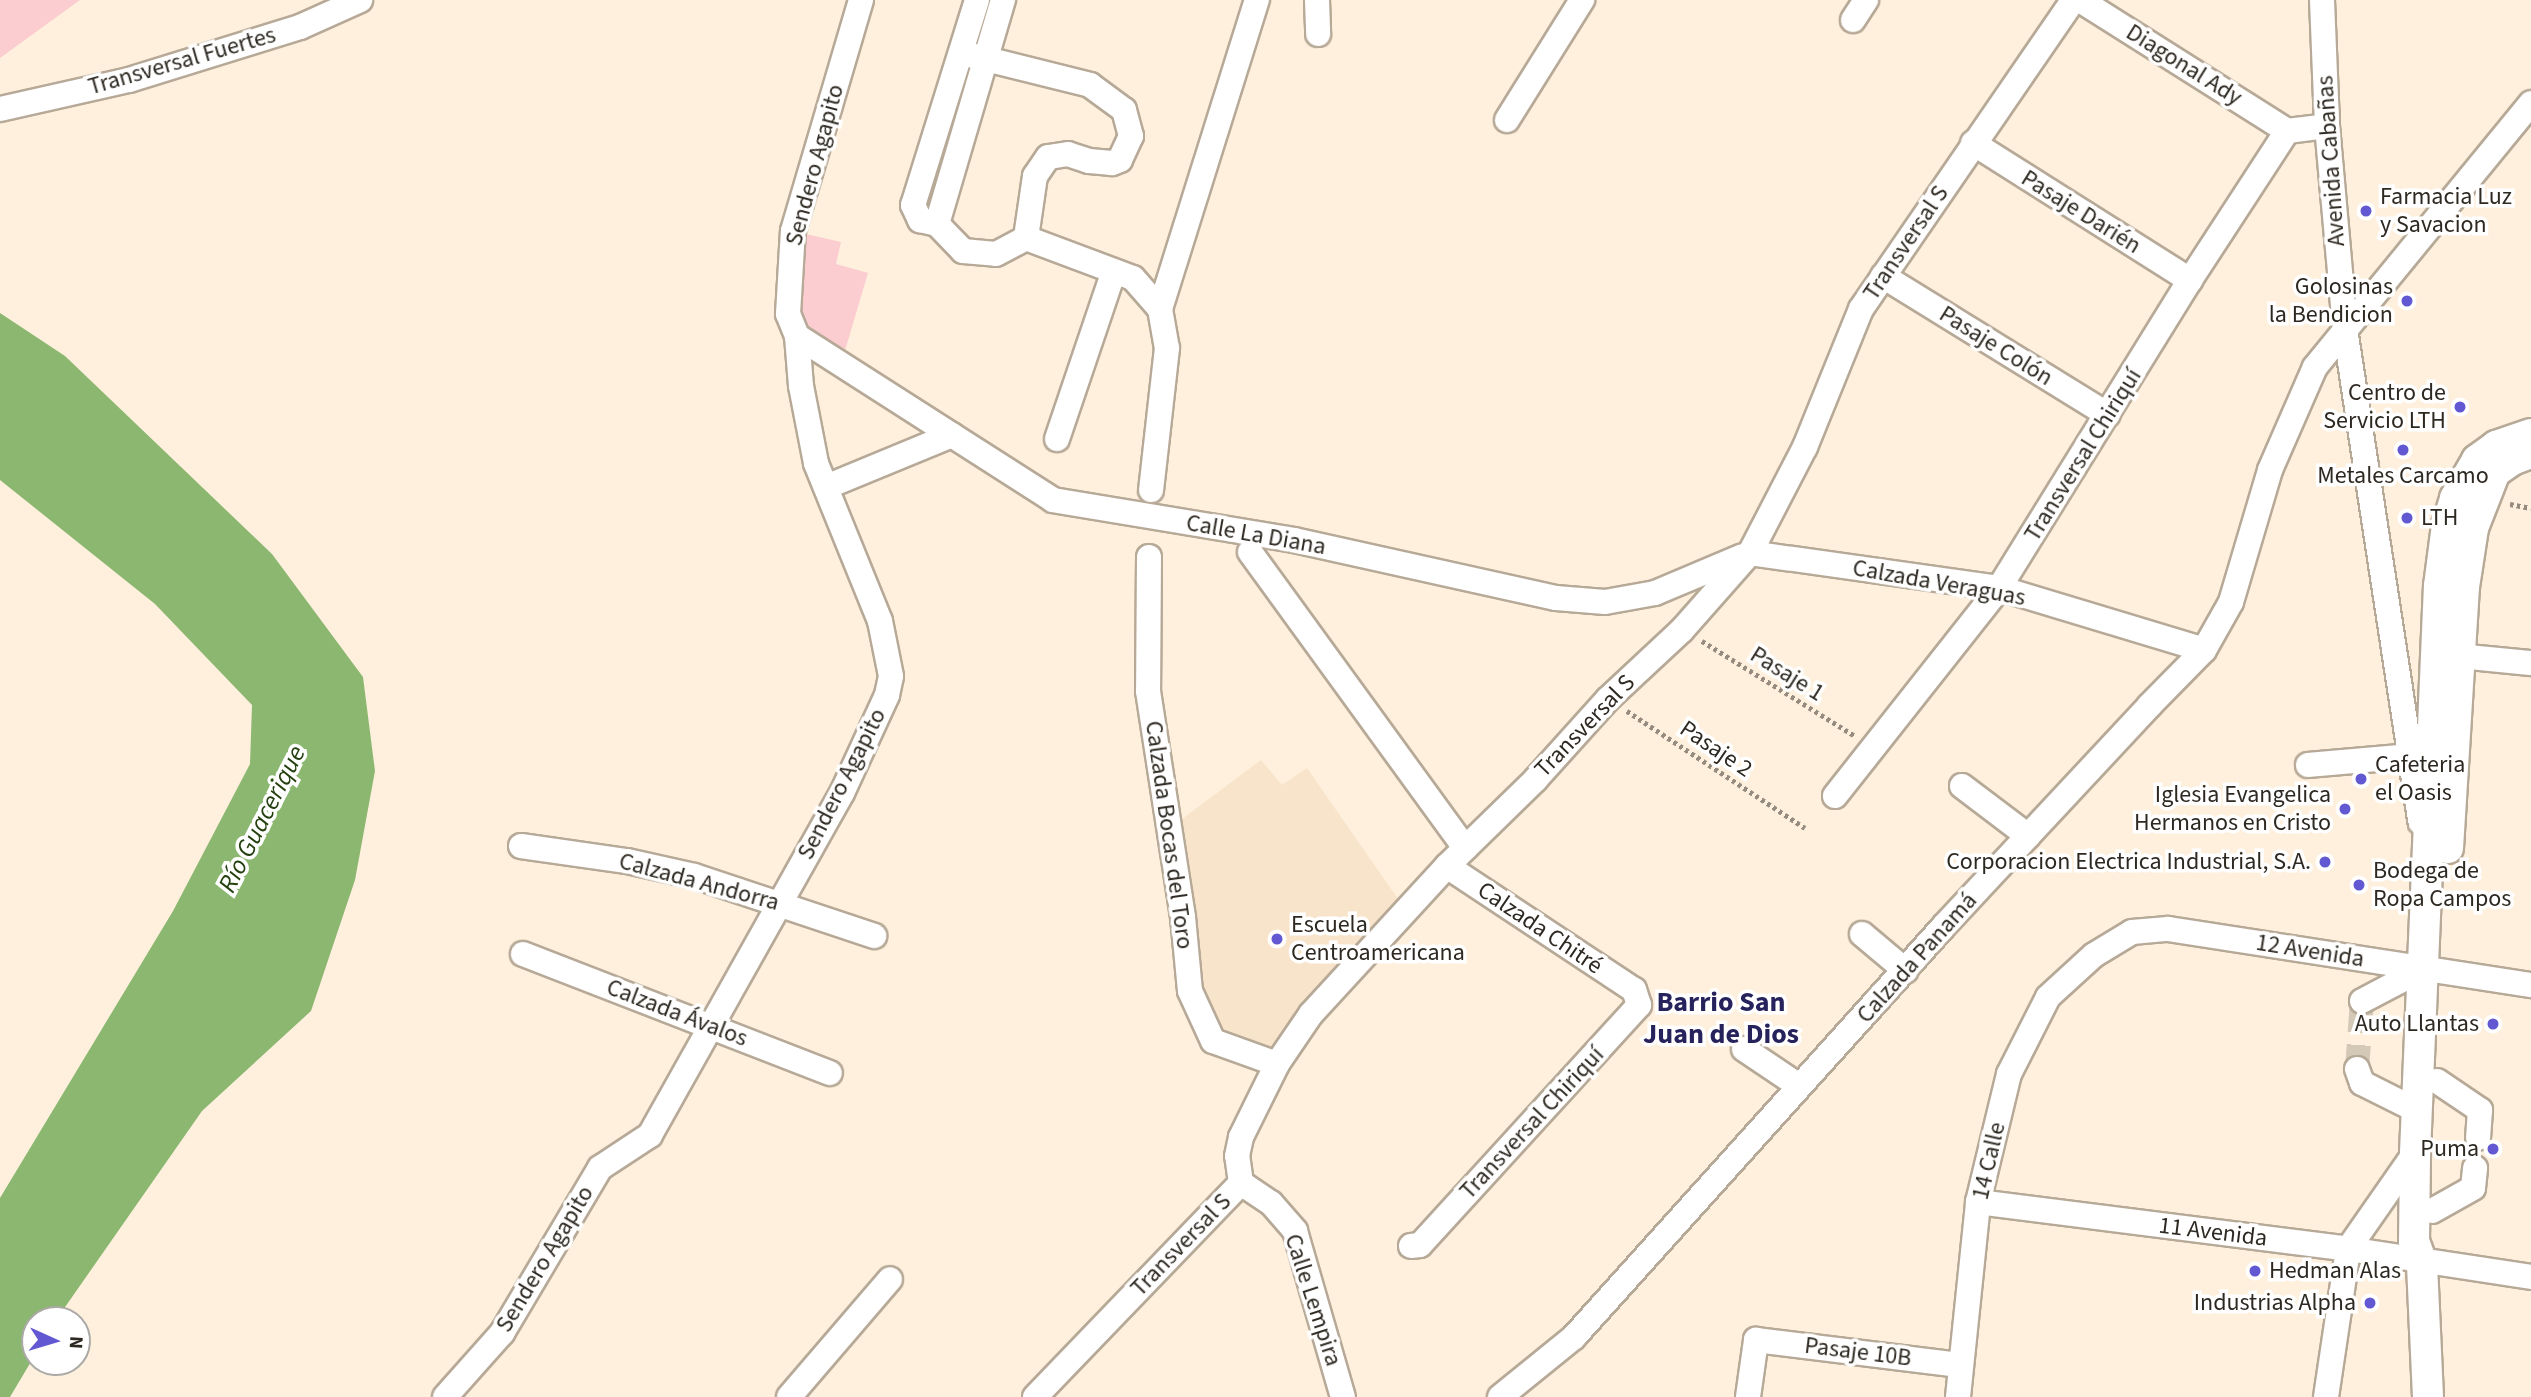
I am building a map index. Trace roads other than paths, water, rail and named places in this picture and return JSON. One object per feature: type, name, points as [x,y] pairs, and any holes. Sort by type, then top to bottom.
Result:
[{"type":"main road","points":[[2428,1397],[2422,1263],[2414,1241],[2415,1153],[2432,970],[2449,839],[2464,587],[2473,528],[2469,498],[2477,460],[2496,446],[2531,434]]},
{"type":"main road","points":[[2422,1263],[2431,1240],[2437,1081],[2426,893],[2439,586],[2447,525],[2495,472],[2512,460],[2531,453]]},
{"type":"street","name":"Transversal Fuertes","points":[[0,109],[142,76],[300,27],[360,0]]},
{"type":"street","name":"Sendero Agapito","points":[[445,1397],[502,1333],[600,1168],[650,1135],[852,772],[887,695],[891,676],[880,621],[816,463],[800,386],[797,335],[788,314],[793,231],[861,0]]},
{"type":"street","points":[[973,57],[977,0]]},
{"type":"street","points":[[1003,0],[973,57],[913,205],[920,220],[937,224],[963,251],[996,254],[1026,238],[1133,278],[1160,309]]},
{"type":"street","points":[[1151,490],[1167,348],[1160,309],[1256,0]]},
{"type":"street","points":[[1317,0],[1318,34]]},
{"type":"street","points":[[1507,120],[1583,0]]},
{"type":"street","name":"Transversal S","points":[[1035,1397],[1241,1183],[1237,1156],[1241,1137],[1277,1064],[1311,1014],[1447,866],[1535,780],[1608,699],[1682,629],[1750,554],[1805,447],[1861,309],[2073,0]]},
{"type":"street","name":"Diagonal Ady","points":[[2080,0],[2287,131]]},
{"type":"street","name":"Avenida Cabañas","points":[[2322,0],[2327,126],[2345,329],[2411,756],[2426,893]]},
{"type":"street","points":[[973,57],[1090,85],[1124,110],[1131,136],[1120,160],[1112,163],[1068,154],[1048,157],[1035,176],[1026,238]]},
{"type":"street","name":"Calzada Panamá","points":[[1500,1397],[1574,1337],[2028,836],[2204,650],[2231,602],[2270,470],[2315,367],[2531,103]]},
{"type":"street","points":[[2287,131],[2327,126]]},
{"type":"street","name":"Transversal Chiriquí","points":[[1835,796],[1999,589],[2190,280],[2287,131]]},
{"type":"street","name":"Pasaje Darién","points":[[1973,144],[2190,280]]},
{"type":"street","points":[[1057,439],[1114,271]]},
{"type":"street","name":"Pasaje Colón","points":[[1883,276],[2108,415]]},
{"type":"street","name":"Calle La Diana","points":[[797,335],[1053,500],[1294,540],[1556,598],[1605,602],[1655,593],[1750,554]]},
{"type":"street","points":[[826,487],[952,435]]},
{"type":"street","points":[[1250,552],[1465,848]]},
{"type":"street","name":"Calzada Veraguas","points":[[1750,554],[1999,589],[2204,650]]},
{"type":"street","name":"Calzada Bocas del Toro","points":[[1149,557],[1148,691],[1183,917],[1190,991],[1213,1041],[1277,1064]]},
{"type":"street","points":[[2459,656],[2531,663]]},
{"type":"street","name":"Avenida Cabañas","points":[[2402,694],[2430,794],[2449,839]]},
{"type":"street","points":[[2308,765],[2411,756]]},
{"type":"street","points":[[1962,786],[2028,836]]},
{"type":"street","name":"Calzada Andorra","points":[[521,846],[627,861],[694,876],[779,902],[874,936]]},
{"type":"street","name":"Calzada Chitré","points":[[1447,866],[1634,990]]},
{"type":"street","name":"12 Avenida","points":[[2094,955],[2132,932],[2168,929],[2531,985]]},
{"type":"street","points":[[1862,934],[1906,971]]},
{"type":"street","name":"Calzada Ávalos","points":[[523,954],[830,1073]]},
{"type":"street","name":"14 Calle","points":[[1958,1397],[1959,1365],[1978,1202],[2009,1074],[2048,997],[2094,955]]},
{"type":"street","points":[[2386,963],[2372,995],[2432,970]]},
{"type":"street","name":"Transversal Chiriquí","points":[[1411,1246],[1420,1245],[1638,1009],[1639,999],[1634,990]]},
{"type":"street","points":[[1744,1049],[1800,1086]]},
{"type":"street","points":[[2357,1069],[2362,1083],[2417,1110]]},
{"type":"street","points":[[2437,1081],[2480,1110],[2478,1138]]},
{"type":"street","points":[[2326,1397],[2348,1249],[2415,1153]]},
{"type":"street","points":[[2432,1211],[2473,1188],[2475,1168]]},
{"type":"street","name":"Calle Lempira","points":[[1241,1183],[1271,1203],[1295,1231],[1343,1397]]},
{"type":"street","name":"11 Avenida","points":[[1978,1202],[2348,1249],[2422,1263],[2531,1277]]},
{"type":"street","points":[[789,1397],[890,1279]]},
{"type":"street","name":"Pasaje 10B","points":[[1748,1397],[1756,1340],[1959,1365]]},
{"type":"water","name":"Río Guacerique","points":[[0,313],[65,356],[272,554],[363,677],[375,771],[355,880],[311,1011],[202,1111],[66,1306],[21,1306],[22,1376],[10,1397],[0,1397],[0,1198],[173,911],[250,764],[252,705],[155,604],[0,480]]},
{"type":"tunnel","points":[[2357,1069],[2362,1001]]},
{"type":"place","name":"Farmacia Luz y Savacion","points":[[2366,211]]},
{"type":"place","name":"Golosinas la Bendicion","points":[[2407,301]]},
{"type":"place","name":"Centro de Servicio LTH","points":[[2460,407]]},
{"type":"place","name":"Metales Carcamo","points":[[2403,450]]},
{"type":"place","name":"LTH","points":[[2407,518]]},
{"type":"place","name":"Cafeteria el Oasis","points":[[2361,779]]},
{"type":"place","name":"Iglesia Evangelica Hermanos en Cristo","points":[[2345,809]]},
{"type":"place","name":"Corporacion Electrica Industrial, S.A.","points":[[2325,862]]},
{"type":"place","name":"Bodega de Ropa Campos","points":[[2359,885]]},
{"type":"place","name":"Escuela Centroamericana","points":[[1277,939]]},
{"type":"place","name":"Auto Llantas","points":[[2493,1024]]},
{"type":"place","name":"Puma","points":[[2493,1149]]},
{"type":"place","name":"Hedman Alas","points":[[2255,1271]]},
{"type":"place","name":"Industrias Alpha","points":[[2370,1303]]},
{"type":"district","name":"Barrio San Juan de Dios","points":[[1721,1018]]}]
